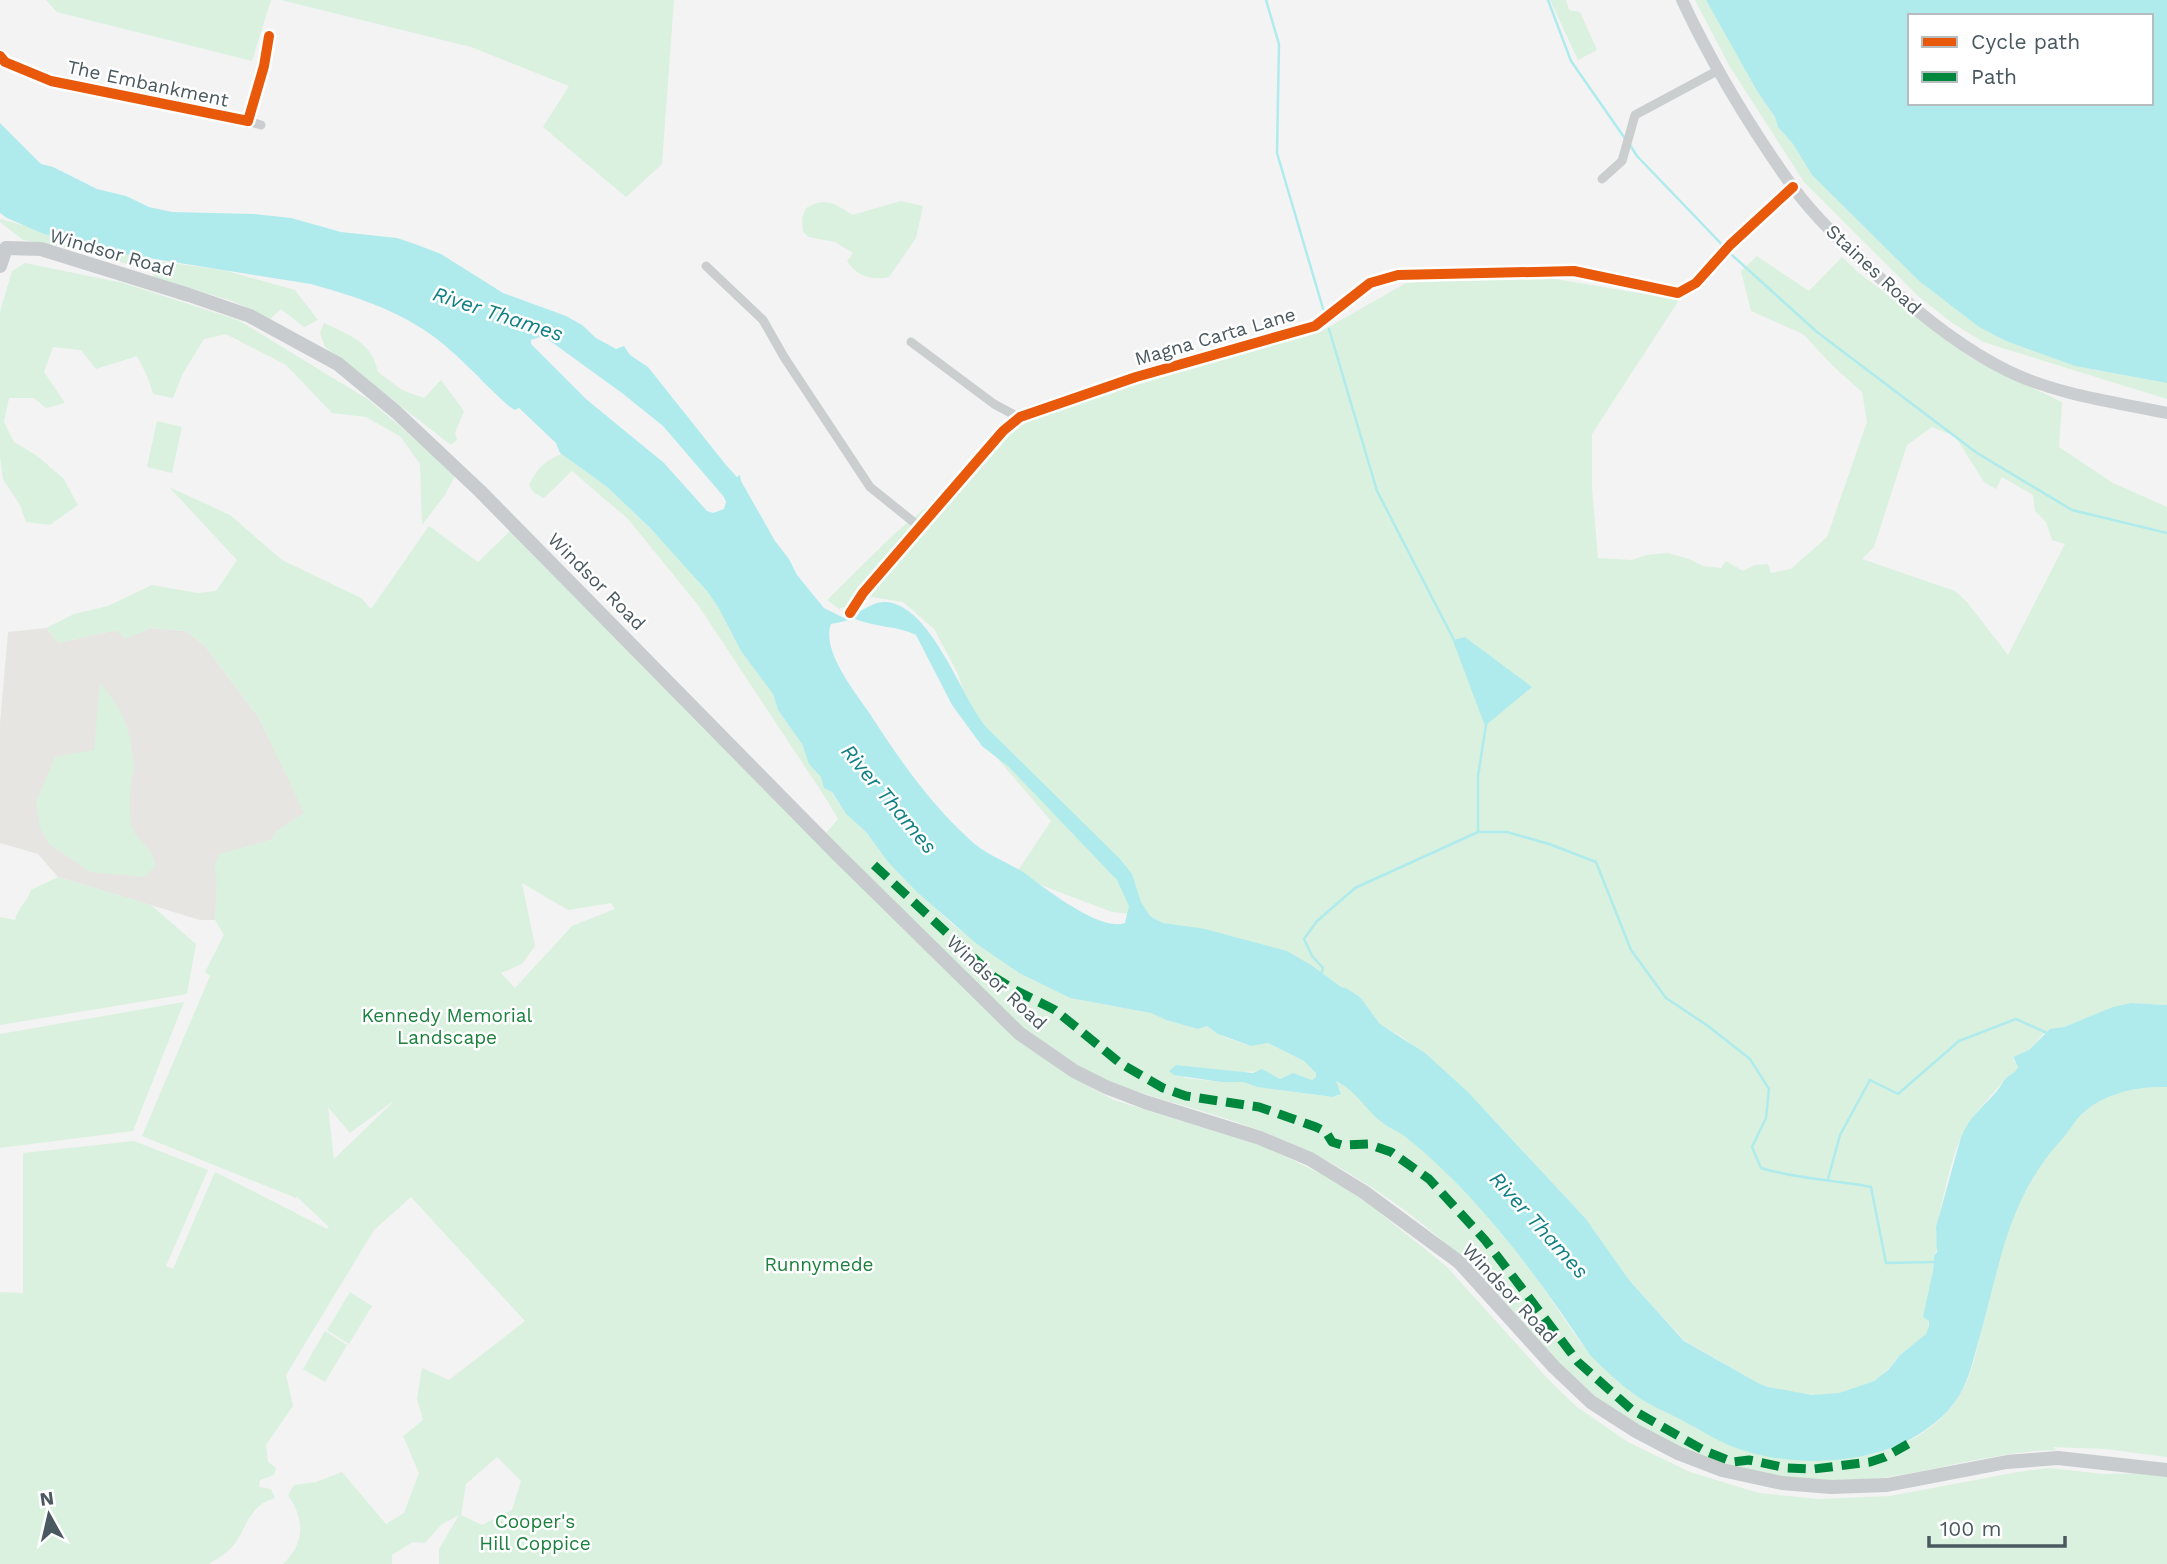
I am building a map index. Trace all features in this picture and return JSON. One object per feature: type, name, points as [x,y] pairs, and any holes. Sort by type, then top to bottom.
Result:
[{"type":"main road","name":"Staines Road","points":[[1682,0],[1717,71],[1793,187],[1848,248],[1913,309],[1966,346],[2010,372],[2066,392],[2167,413]]},
{"type":"main road","points":[[0,266],[3,244]]},
{"type":"main road","name":"Windsor Road","points":[[3,244],[41,249],[250,316],[338,364],[395,411],[480,491],[838,855],[1019,1033],[1056,1059],[1106,1087],[1260,1138],[1310,1160],[1364,1192],[1459,1262],[1563,1376],[1591,1402],[1636,1431],[1678,1453],[1723,1470],[1782,1483],[1831,1487],[1887,1485],[2007,1462],[2059,1458],[2167,1470]]},
{"type":"street","name":"The Embankment","points":[[0,56],[5,62],[51,81],[248,121],[270,36]]},
{"type":"street","points":[[1602,179],[1622,161],[1635,115],[1717,71]]},
{"type":"street","points":[[248,121],[261,125]]},
{"type":"street","name":"Magna Carta Lane","points":[[850,613],[863,593],[1003,431],[1020,418],[1136,377],[1315,326],[1370,284],[1398,275],[1574,271],[1678,293],[1696,283],[1727,249],[1793,187]]},
{"type":"street","points":[[706,266],[763,320],[784,357],[870,486],[921,528]]},
{"type":"street","points":[[911,342],[994,404],[1020,418]]},
{"type":"shaded area","points":[[46,628],[58,643],[116,630],[125,638],[151,628],[186,631],[205,646],[259,718],[305,813],[277,831],[271,840],[219,855],[215,920],[200,920],[58,877],[38,854],[0,843],[0,724],[8,632]]},
{"type":"green space","points":[[46,0],[271,0],[252,61],[57,12]]},
{"type":"green space","points":[[281,0],[674,0],[662,164],[626,197],[543,127],[569,86],[471,47]]},
{"type":"green space","points":[[1550,0],[1566,0],[1569,10],[1580,12],[1597,50],[1578,60]]},
{"type":"green space","points":[[1695,0],[1706,0],[1757,91],[1775,117],[1778,127],[1793,144],[1812,175],[1919,281],[1979,327],[2006,341],[2075,366],[2167,383],[2167,399],[1983,342],[1919,297],[1804,182],[1730,67]]},
{"type":"green space","points":[[901,201],[923,206],[916,238],[889,277],[871,278],[860,274],[847,261],[853,253],[835,242],[809,237],[803,232],[802,218],[806,208],[812,205],[830,203],[852,215]]},
{"type":"green space","points":[[0,219],[156,261],[223,270],[295,290],[318,320],[304,327],[281,309],[270,319],[235,302],[154,277],[149,266],[127,264],[79,250],[23,240],[0,222]]},
{"type":"green space","points":[[1757,256],[1809,291],[1842,257],[1859,273],[1971,358],[2062,402],[2059,447],[2113,483],[2167,507],[2167,1005],[2131,1003],[2045,1032],[2029,1050],[2013,1057],[2019,1067],[2016,1072],[2003,1081],[1980,1107],[1961,1137],[1953,1157],[1936,1229],[1937,1248],[1934,1256],[1928,1332],[1875,1380],[1862,1387],[1833,1394],[1786,1392],[1758,1383],[1685,1341],[1629,1280],[1586,1219],[1485,1110],[1404,1038],[1380,1024],[1360,997],[1346,988],[1286,951],[1163,923],[1150,916],[1112,912],[1015,875],[1051,821],[980,738],[957,672],[934,629],[903,602],[871,597],[839,609],[827,600],[894,534],[952,486],[1020,422],[1160,377],[1322,331],[1406,283],[1538,276],[1679,300],[1592,434],[1592,487],[1598,558],[1632,560],[1646,555],[1668,553],[1703,566],[1721,568],[1726,561],[1743,571],[1755,565],[1768,564],[1771,573],[1791,569],[1827,537],[1867,422],[1862,392],[1803,334],[1751,311],[1741,271]],"holes":[[[1932,427],[1955,436],[1984,482],[1996,489],[2002,477],[2033,495],[2035,511],[2046,522],[2052,540],[2065,544],[2008,655],[1967,602],[1955,591],[1862,559],[1874,547],[1907,445]]]},
{"type":"green space","points":[[25,263],[123,283],[238,320],[369,400],[456,474],[445,495],[422,525],[420,464],[401,437],[366,417],[332,413],[286,365],[226,334],[204,339],[183,373],[173,398],[153,394],[137,356],[96,369],[81,350],[53,347],[44,372],[65,403],[46,408],[34,398],[9,398],[4,422],[14,442],[36,455],[63,478],[78,505],[50,525],[26,522],[20,505],[3,479],[0,457],[0,312],[12,271]]},
{"type":"green space","points":[[324,323],[365,346],[371,353],[378,372],[402,390],[424,398],[441,380],[464,411],[455,433],[457,440],[451,445],[325,347],[320,333]]},
{"type":"green space","points":[[157,421],[182,427],[172,473],[147,467]]},
{"type":"green space","points":[[562,454],[606,486],[674,552],[707,591],[741,651],[773,694],[778,710],[802,744],[810,764],[846,814],[866,832],[888,862],[952,924],[1019,973],[1070,998],[1151,1013],[1198,1029],[1207,1026],[1226,1038],[1251,1046],[1268,1043],[1304,1061],[1316,1073],[1312,1080],[1293,1073],[1280,1079],[1265,1071],[1240,1072],[1176,1065],[1185,1078],[1243,1082],[1257,1087],[1333,1097],[1338,1096],[1340,1090],[1336,1081],[1345,1086],[1383,1123],[1404,1135],[1438,1164],[1469,1196],[1526,1264],[1592,1356],[1675,1415],[1726,1443],[1763,1455],[1791,1459],[1849,1458],[1878,1453],[1929,1429],[1949,1410],[1968,1379],[2008,1228],[2035,1172],[2083,1113],[2101,1100],[2122,1092],[2167,1087],[2167,1457],[2105,1449],[2053,1447],[2056,1450],[1997,1456],[1880,1478],[1785,1478],[1719,1463],[1687,1451],[1627,1419],[1559,1365],[1450,1248],[1373,1188],[1312,1153],[1262,1131],[1139,1092],[1099,1076],[1029,1034],[826,833],[838,819],[825,797],[698,605],[628,519],[572,471],[544,498],[534,493],[529,485],[535,474],[546,462]]},
{"type":"green space","name":"Runnymede","points":[[169,487],[230,515],[282,560],[361,598],[371,609],[429,526],[478,562],[512,529],[1066,1074],[1114,1100],[1268,1148],[1321,1174],[1364,1200],[1446,1266],[1577,1407],[1628,1442],[1690,1472],[1759,1493],[1819,1499],[1890,1496],[2048,1468],[2104,1474],[2152,1473],[2167,1476],[2167,1564],[439,1564],[439,1549],[459,1515],[441,1525],[425,1543],[413,1542],[392,1555],[392,1564],[283,1564],[299,1540],[300,1522],[288,1495],[294,1485],[316,1482],[342,1472],[386,1524],[404,1513],[419,1473],[403,1436],[423,1420],[417,1399],[422,1368],[449,1380],[525,1321],[411,1197],[374,1230],[286,1375],[293,1406],[266,1445],[268,1462],[276,1468],[274,1475],[260,1480],[259,1487],[271,1489],[275,1498],[253,1513],[230,1550],[209,1564],[0,1564],[0,1292],[23,1293],[23,1153],[134,1141],[208,1170],[166,1266],[173,1269],[215,1172],[327,1229],[329,1227],[296,1196],[142,1136],[210,976],[205,972],[224,935],[215,920],[217,876],[214,870],[219,854],[271,840],[277,831],[304,813],[259,718],[205,646],[186,631],[151,628],[125,639],[116,630],[58,643],[46,628],[74,614],[108,606],[152,585],[198,593],[216,591],[237,560]],"holes":[[[522,883],[568,910],[611,903],[615,909],[572,926],[515,988],[501,973],[522,964],[535,946]],[[392,1102],[334,1159],[328,1107],[350,1133]],[[497,1457],[521,1481],[512,1510],[482,1525],[461,1515],[466,1484]]]},
{"type":"green space","points":[[100,683],[116,704],[129,733],[134,770],[130,791],[131,825],[153,856],[155,867],[144,877],[91,872],[49,844],[40,828],[36,802],[55,757],[94,750]]},
{"type":"green space","points":[[58,877],[151,905],[196,944],[187,994],[0,1025],[0,917],[15,920],[31,890]]},
{"type":"green space","points":[[184,1002],[133,1131],[0,1148],[0,1034]]},
{"type":"green space","points":[[350,1292],[372,1306],[349,1344],[327,1330]]},
{"type":"green space","points":[[325,1331],[347,1345],[325,1382],[303,1369]]},
{"type":"water","points":[[1706,0],[2167,0],[2167,383],[2075,366],[2006,341],[1979,327],[1919,281],[1812,175],[1793,144],[1778,127],[1775,117],[1757,91]]},
{"type":"water","name":"River Thames","points":[[0,123],[41,164],[53,167],[97,189],[172,212],[291,218],[341,232],[397,238],[441,254],[503,293],[566,316],[616,349],[624,346],[630,355],[648,367],[726,465],[737,477],[740,475],[775,541],[797,575],[824,608],[846,619],[870,606],[886,602],[902,607],[917,618],[931,634],[986,727],[1120,859],[1132,874],[1141,902],[1150,916],[1163,923],[1205,929],[1287,951],[1360,997],[1380,1024],[1425,1053],[1468,1092],[1586,1219],[1629,1280],[1684,1341],[1758,1383],[1812,1395],[1839,1393],[1874,1381],[1926,1334],[1929,1321],[1923,1317],[1937,1252],[1936,1227],[1961,1137],[1972,1118],[2017,1069],[2013,1057],[2029,1050],[2050,1029],[2064,1027],[2113,1007],[2131,1003],[2167,1005],[2167,1087],[2122,1092],[2101,1100],[2077,1119],[2045,1160],[2030,1183],[2009,1231],[1966,1382],[1954,1404],[1927,1429],[1883,1451],[1837,1460],[1789,1460],[1765,1456],[1722,1442],[1643,1401],[1601,1366],[1483,1212],[1434,1161],[1404,1136],[1377,1119],[1344,1086],[1336,1081],[1341,1094],[1333,1097],[1257,1087],[1243,1082],[1221,1082],[1174,1075],[1169,1071],[1176,1065],[1253,1073],[1262,1069],[1280,1079],[1293,1073],[1312,1080],[1316,1073],[1304,1061],[1268,1043],[1251,1046],[1218,1034],[1207,1026],[1198,1029],[1151,1013],[1070,998],[1019,973],[977,944],[918,893],[888,862],[866,832],[846,814],[832,792],[824,788],[821,777],[809,764],[802,744],[778,710],[773,694],[741,651],[707,591],[652,530],[606,486],[560,453],[556,443],[519,408],[515,410],[510,407],[433,336],[382,307],[311,284],[117,253],[44,234],[0,213]],"holes":[[[546,338],[663,426],[724,497],[724,509],[713,513],[707,511],[664,463],[586,399],[531,344],[531,340]],[[855,619],[916,635],[952,705],[982,746],[1009,767],[1117,880],[1129,906],[1125,923],[1101,921],[1072,906],[1023,872],[981,849],[941,810],[915,780],[835,659],[829,635],[831,624]]]},
{"type":"water","points":[[1465,637],[1532,687],[1486,725],[1454,640]]},
{"type":"waterway","points":[[1266,0],[1279,44],[1277,153],[1324,312]]},
{"type":"waterway","points":[[1548,0],[1571,61],[1626,140]]},
{"type":"waterway","points":[[1630,145],[1637,156],[1733,256],[1817,332],[1977,453],[2072,510],[2167,533]]},
{"type":"waterway","points":[[1321,974],[1323,968],[1312,956],[1304,939],[1317,921],[1355,888],[1478,832],[1478,776],[1486,725],[1454,640],[1377,491],[1329,329]]},
{"type":"waterway","points":[[1478,832],[1507,832],[1596,862],[1631,950],[1666,998],[1750,1059],[1769,1089],[1766,1118],[1752,1147],[1761,1168],[1871,1187],[1886,1263],[1933,1262]]},
{"type":"waterway","points":[[1828,1179],[1840,1135],[1870,1080],[1898,1094],[1959,1041],[2016,1019],[2047,1033]]},
{"type":"marked path","points":[[874,865],[994,977],[1055,1010],[1120,1063],[1163,1088],[1186,1096],[1259,1107],[1316,1127],[1326,1132],[1332,1142],[1342,1145],[1368,1144],[1391,1152],[1429,1179],[1485,1240],[1578,1362],[1631,1409],[1705,1451],[1733,1462],[1749,1460],[1787,1468],[1814,1469],[1870,1462],[1908,1444]]},
{"type":"cycle path","points":[[0,56],[5,62],[51,81],[248,121],[264,66],[269,36]]},
{"type":"cycle path","points":[[850,613],[863,593],[1003,431],[1020,417],[1136,377],[1315,326],[1370,283],[1398,275],[1574,271],[1678,293],[1696,283],[1730,245],[1793,187]]},
{"type":"park label","name":"Kennedy Memorial Landscape","points":[[447,1026]]},
{"type":"park label","name":"Cooper's Hill Coppice","points":[[535,1532]]}]
